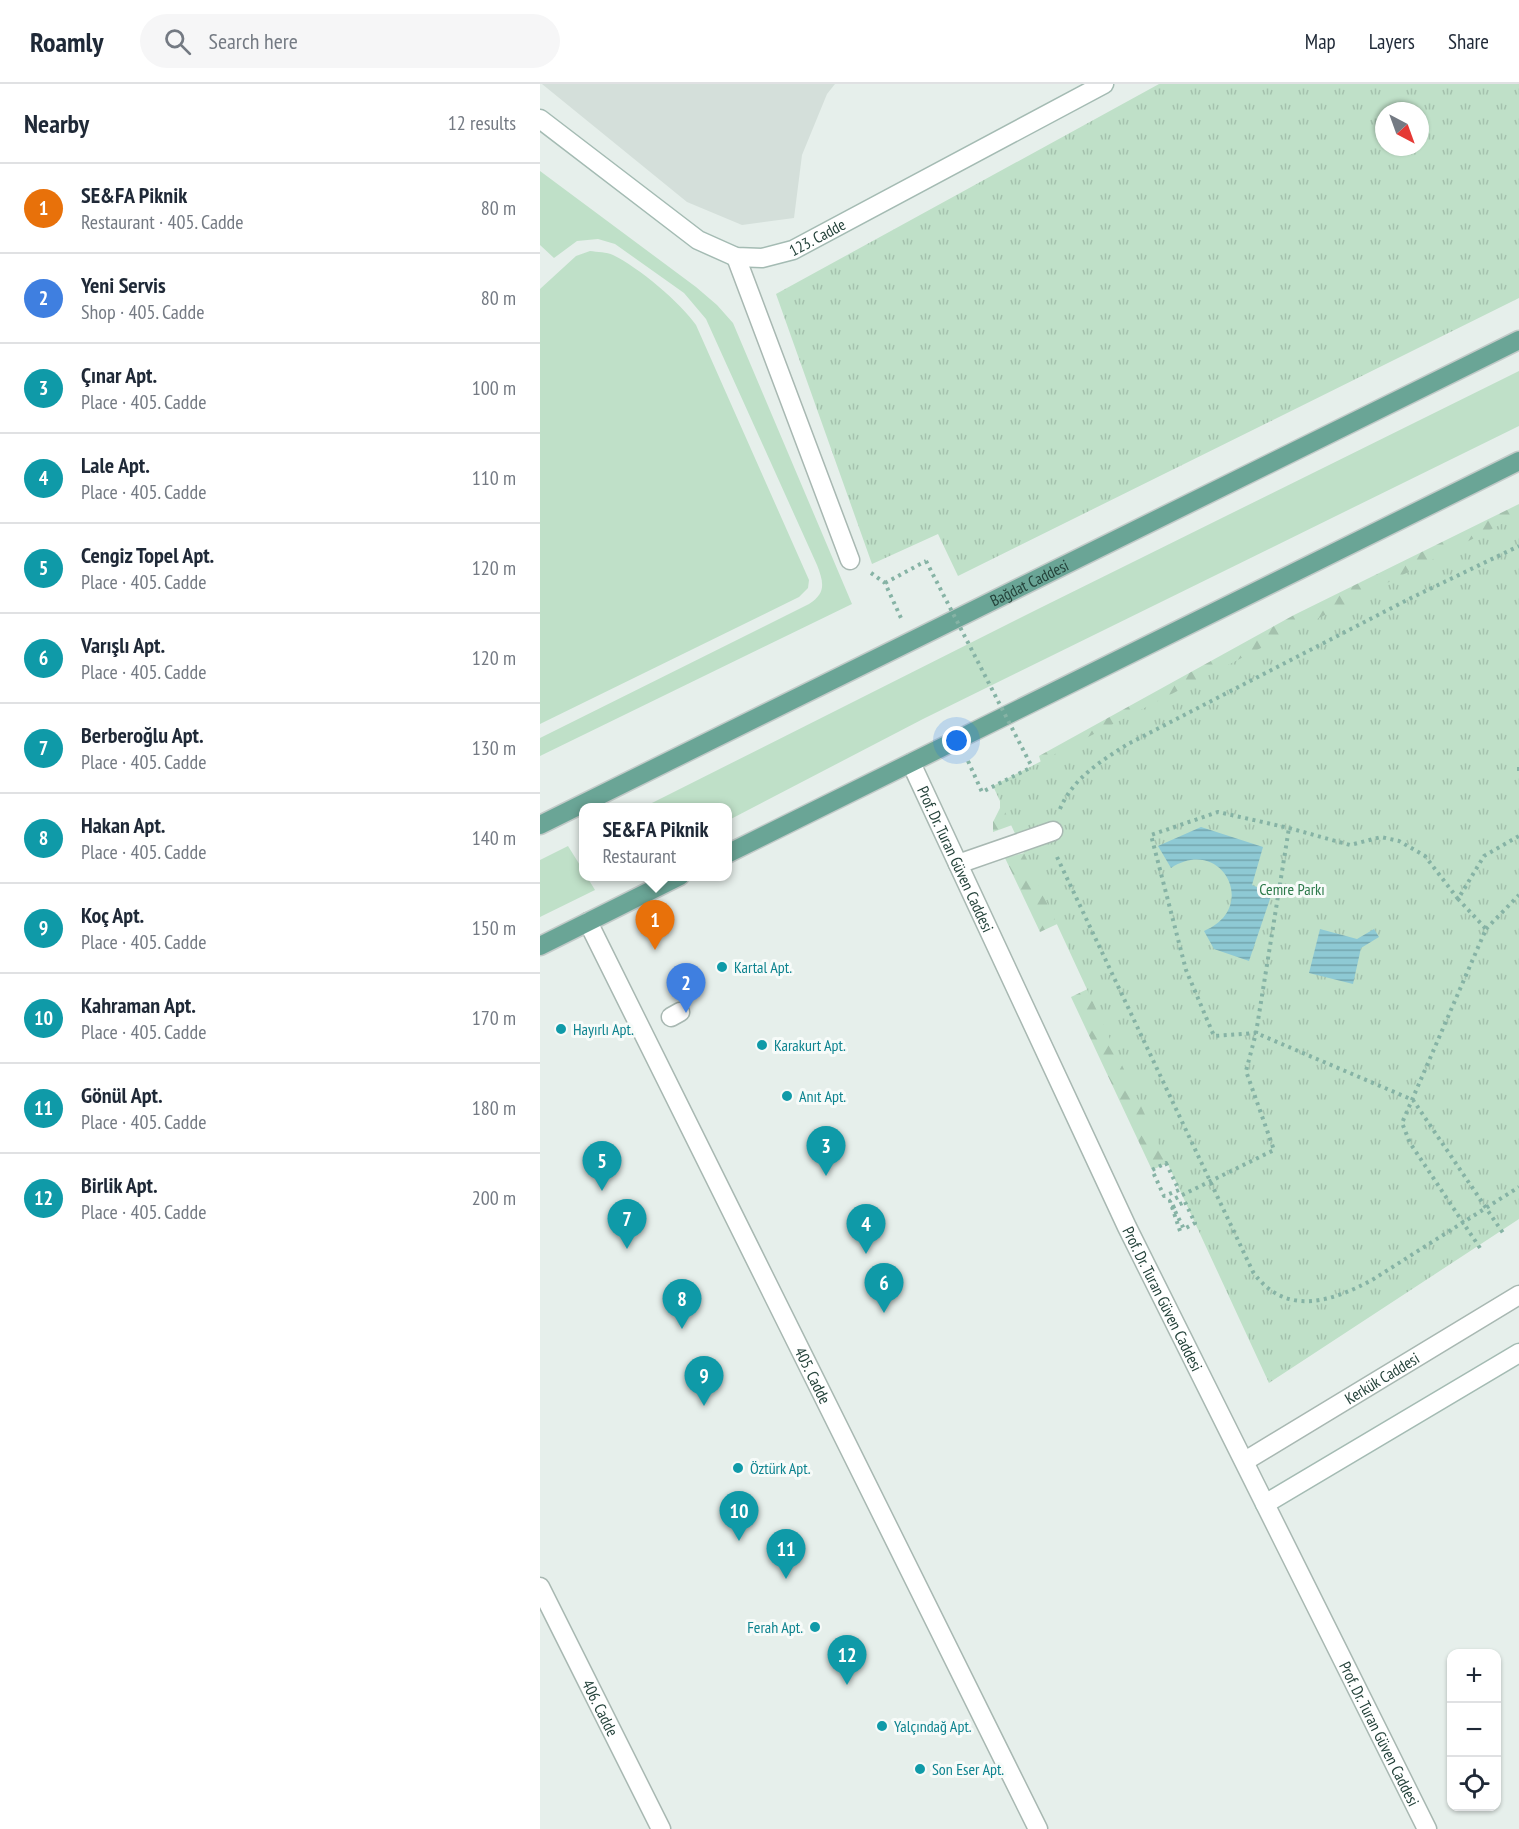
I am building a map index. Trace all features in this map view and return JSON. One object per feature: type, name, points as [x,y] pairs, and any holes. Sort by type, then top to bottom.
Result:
[{"type":"main road","name":"Bağdat Caddesi","points":[[584,803],[1519,340]]},
{"type":"main road","points":[[732,852],[1519,461]]},
{"type":"main road","name":"Bağdat Caddesi","points":[[540,825],[579,806]]},
{"type":"main road","points":[[540,945],[671,881]]},
{"type":"street","name":"123. Cadde","points":[[540,119],[699,240],[736,257],[762,258],[793,250],[1104,84]]},
{"type":"street","points":[[736,257],[850,560]]},
{"type":"street","name":"Prof. Dr. Turan Güven Caddesi","points":[[911,763],[1127,1227],[1427,1829]]},
{"type":"street","points":[[958,864],[1053,831]]},
{"type":"street","name":"405. Cadde","points":[[588,922],[1038,1829]]},
{"type":"street","name":"Kerkük Caddesi","points":[[1245,1461],[1519,1295]]},
{"type":"street","points":[[1265,1504],[1519,1353]]},
{"type":"street","name":"406. Cadde","points":[[540,1587],[661,1829]]},
{"type":"path","points":[[1519,546],[1411,598],[1128,744],[1103,760],[1073,786],[1064,799],[1053,831],[1059,862],[1253,1272],[1262,1285],[1272,1293],[1298,1301],[1314,1301],[1334,1298],[1351,1291],[1519,1187]]},
{"type":"path","points":[[911,641],[885,583],[926,561],[1032,767],[982,792],[958,740]]},
{"type":"path","points":[[1486,929],[1458,899],[1425,856],[1399,842],[1381,837],[1350,845],[1218,812],[1151,835],[1186,970],[1214,1036],[1256,1033],[1413,1100],[1503,1233]]},
{"type":"path","points":[[1180,1231],[1170,1201],[1274,1150],[1246,1071],[1256,1033],[1289,828]]},
{"type":"path","points":[[1458,899],[1484,856],[1519,836]]},
{"type":"path","points":[[1480,1248],[1404,1132],[1402,1123],[1486,929],[1519,896]]},
{"type":"path","points":[[1166,1163],[1179,1190],[1164,1196],[1152,1170],[1166,1163]]},
{"type":"path","points":[[1185,1202],[1195,1224],[1184,1229],[1173,1207],[1185,1202]]},
{"type":"shaded area","points":[[542,84],[835,84],[827,94],[802,155],[794,218],[742,225],[687,202]]},
{"type":"green space","points":[[1159,84],[1519,84],[1519,298],[958,576],[938,534],[872,564],[776,294]]},
{"type":"green space","points":[[540,171],[696,287],[733,323],[852,604],[540,756],[540,738],[809,604],[821,592],[822,582],[817,565],[706,319],[684,293],[615,244],[598,239],[577,241],[554,258],[540,245]]},
{"type":"green space","points":[[590,251],[611,254],[634,268],[670,296],[696,325],[809,580],[808,588],[799,597],[540,724],[540,289],[576,256]]},
{"type":"green space","points":[[1519,371],[1519,426],[923,719],[732,818],[732,803],[652,803]]},
{"type":"green space","points":[[1519,504],[1519,535],[1015,824],[993,832],[993,822],[1000,808],[1000,782],[1043,769],[1039,756],[1294,615]]},
{"type":"green space","name":"Cemre Parkı","points":[[1519,515],[1519,1219],[1269,1383],[993,786]]},
{"type":"green space","points":[[568,846],[579,864],[579,881],[589,881],[595,890],[540,917],[540,860]]},
{"type":"green space","points":[[1024,853],[1068,919],[1040,932],[1005,858]]},
{"type":"green space","points":[[1098,984],[1179,1158],[1152,1170],[1071,997]]},
{"type":"water","points":[[1201,827],[1263,847],[1252,885],[1272,893],[1249,961],[1214,949],[1204,931],[1221,920],[1230,907],[1232,892],[1228,878],[1219,867],[1206,861],[1189,860],[1171,868],[1158,846]]},
{"type":"water","points":[[1320,929],[1357,939],[1374,929],[1379,937],[1361,948],[1353,984],[1309,973]]},
{"type":"place","name":"SE&FA Piknik","points":[[655,950]]},
{"type":"place","name":"Kartal Apt.","points":[[722,967]]},
{"type":"place","name":"Yeni Servis","points":[[686,1013]]},
{"type":"place","name":"Hayırlı Apt.","points":[[561,1029]]},
{"type":"place","name":"Karakurt Apt.","points":[[762,1045]]},
{"type":"place","name":"Anıt Apt.","points":[[787,1096]]},
{"type":"place","name":"Çınar Apt.","points":[[826,1176]]},
{"type":"place","name":"Cengiz Topel Apt.","points":[[602,1191]]},
{"type":"place","name":"Berberoğlu Apt.","points":[[627,1249]]},
{"type":"place","name":"Lale Apt.","points":[[866,1254]]},
{"type":"place","name":"Varışlı Apt.","points":[[884,1313]]},
{"type":"place","name":"Hakan Apt.","points":[[682,1329]]},
{"type":"place","name":"Koç Apt.","points":[[704,1406]]},
{"type":"place","name":"Öztürk Apt.","points":[[738,1468]]},
{"type":"place","name":"Kahraman Apt.","points":[[739,1541]]},
{"type":"place","name":"Gönül Apt.","points":[[786,1579]]},
{"type":"place","name":"Ferah Apt.","points":[[815,1627]]},
{"type":"place","name":"Birlik Apt.","points":[[847,1685]]},
{"type":"place","name":"Yalçındağ Apt.","points":[[882,1726]]},
{"type":"place","name":"Son Eser Apt.","points":[[920,1769]]}]
